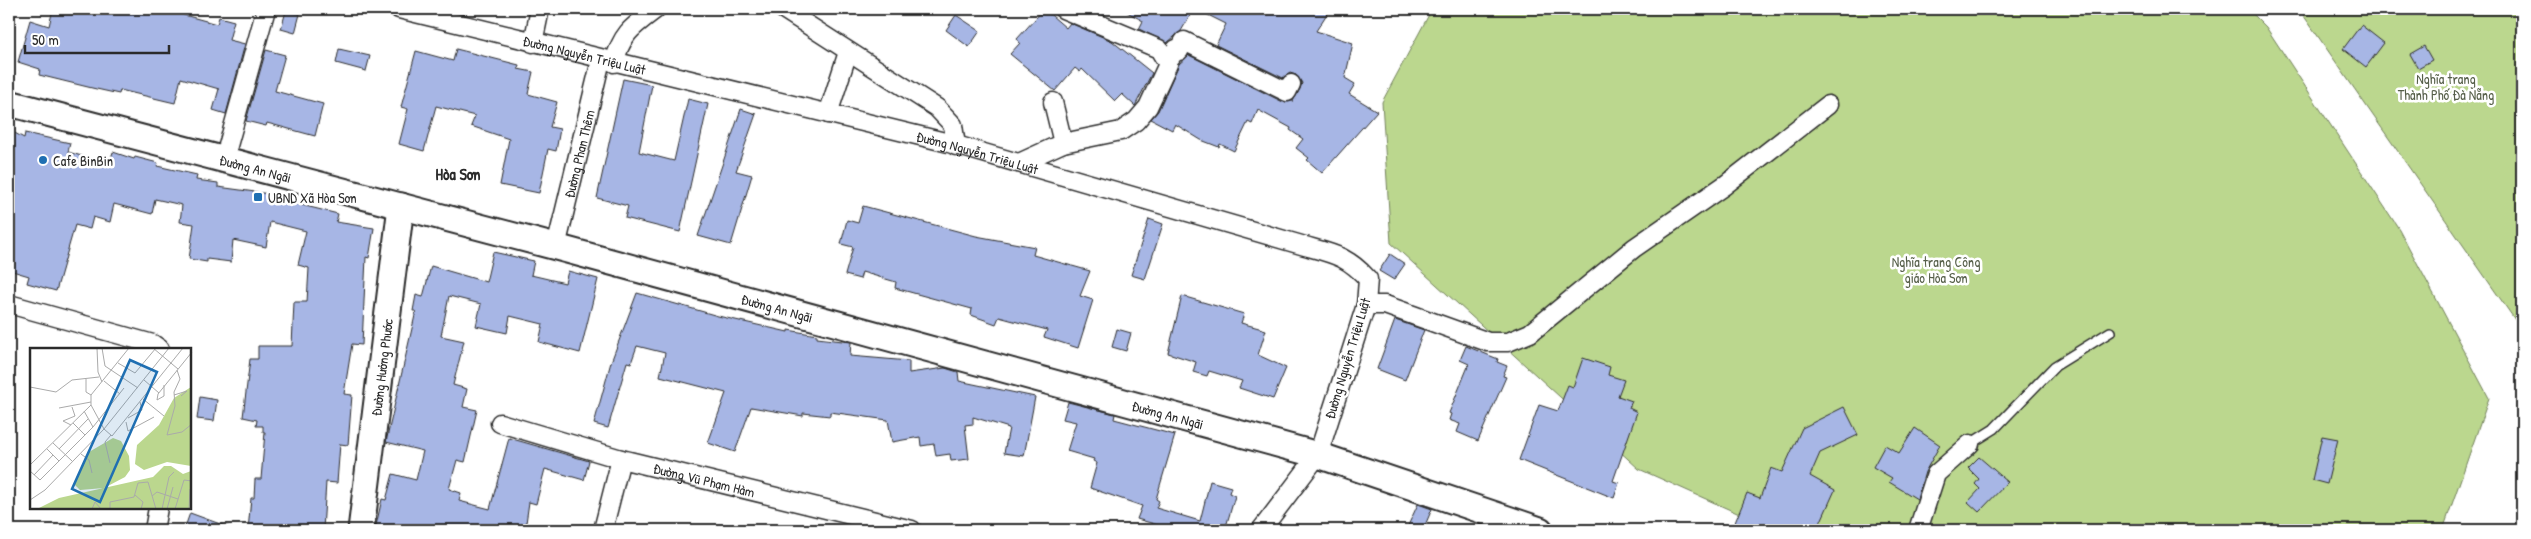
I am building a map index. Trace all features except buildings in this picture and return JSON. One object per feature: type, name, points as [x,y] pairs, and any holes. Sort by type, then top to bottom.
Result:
[{"type":"main road","name":"Đường An Ngãi","points":[[9,103],[556,247],[1318,455],[1540,530]]},
{"type":"main road","name":"Đường Hưởng Phước","points":[[360,530],[402,206]]},
{"type":"street","points":[[224,160],[266,9]]},
{"type":"street","name":"Đường Nguyễn Triệu Luật","points":[[399,9],[956,146],[1337,255],[1353,263],[1368,279],[1366,305],[1318,455],[1261,530]]},
{"type":"street","points":[[533,43],[540,9]]},
{"type":"street","name":"Đường Phan Thêm","points":[[556,247],[608,61],[626,32],[656,9]]},
{"type":"street","points":[[1019,163],[1063,143],[1121,131],[1136,121],[1148,107],[1168,64],[1160,49],[1063,9]]},
{"type":"street","points":[[790,11],[848,52],[944,114],[953,125],[956,146]]},
{"type":"street","points":[[1164,54],[1171,58],[1176,49],[1179,51],[1184,41],[1287,92],[1291,84]]},
{"type":"street","points":[[828,114],[848,52]]},
{"type":"street","points":[[1052,102],[1063,143]]},
{"type":"street","points":[[1366,305],[1385,305],[1488,342],[1508,342],[1530,333],[1634,248],[1725,185],[1828,105]]},
{"type":"street","points":[[9,304],[153,344],[159,348]]},
{"type":"street","name":"Đường Vũ Phạm Hàm","points":[[500,423],[621,458],[912,530]]},
{"type":"street","points":[[1918,530],[1936,474],[1970,444]]},
{"type":"street","points":[[603,530],[621,458]]},
{"type":"street","points":[[154,530],[158,509]]},
{"type":"lane","points":[[1970,444],[1994,429],[2055,366],[2110,332]]},
{"type":"green space","name":"Nghĩa trang Công giáo Hòa Sơn","points":[[1432,9],[2248,9],[2266,27],[2399,229],[2489,398],[2443,530],[1775,530],[1639,469],[1391,243],[1382,102]]},
{"type":"green space","name":"Nghĩa trang Thành Phố Đà Nẵng","points":[[2299,9],[2522,9],[2522,330]]},
{"type":"place","name":"Cafe BinBin","points":[[43,160]]},
{"type":"place","name":"UBND Xã Hòa Sơn","points":[[258,197]]},
{"type":"district","name":"Hòa Sơn","points":[[458,174]]}]
